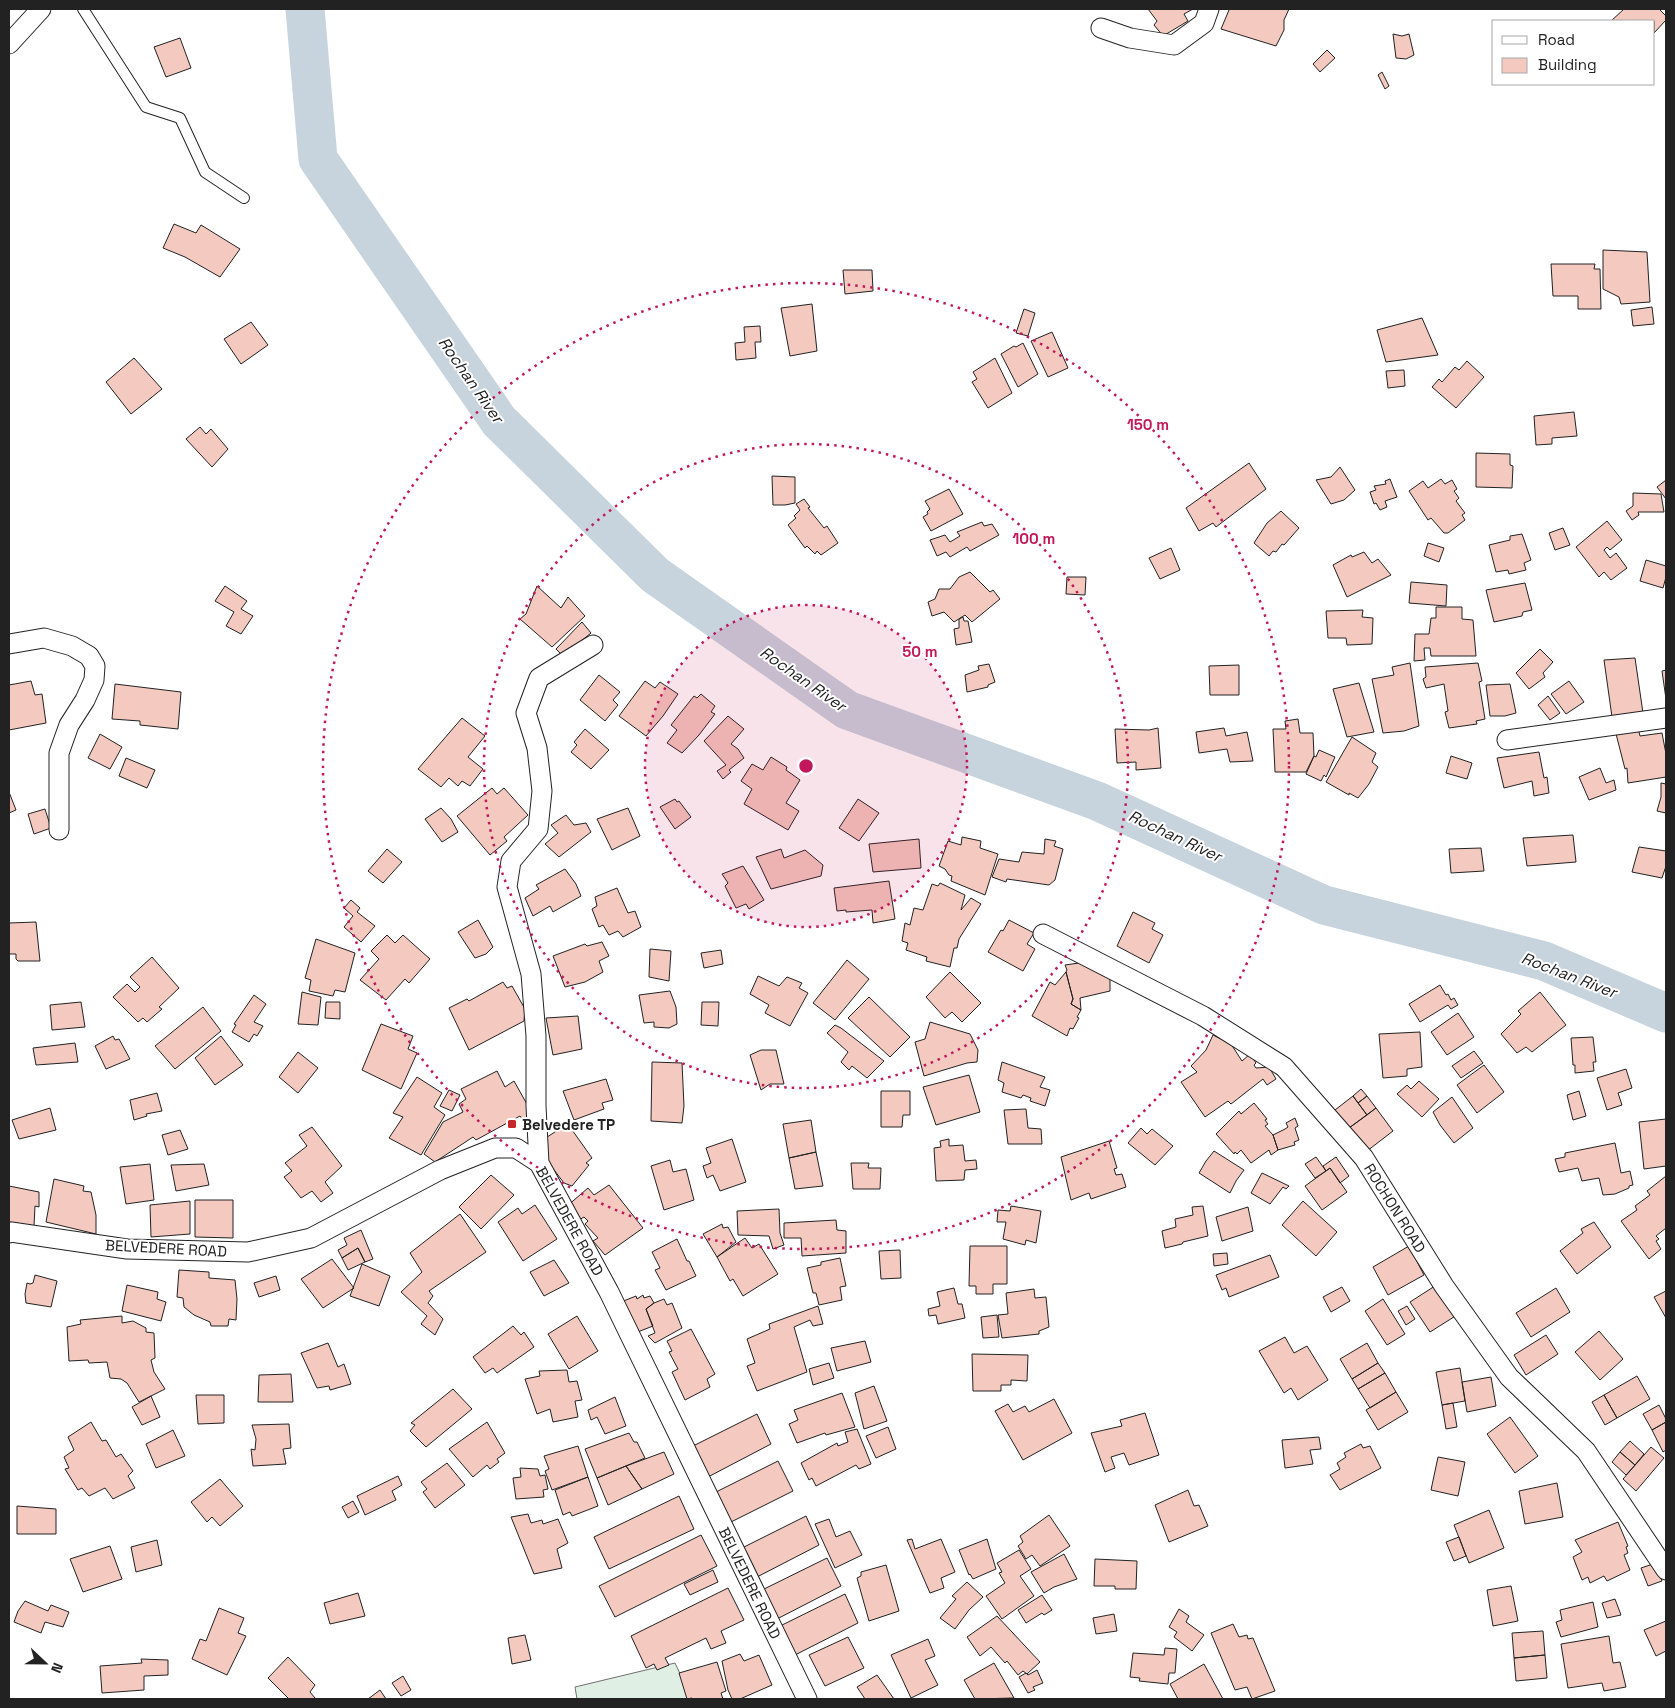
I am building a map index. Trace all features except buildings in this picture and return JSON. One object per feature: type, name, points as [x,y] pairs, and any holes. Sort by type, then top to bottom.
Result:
[{"type":"street","points":[[9,44],[41,9]]},
{"type":"street","points":[[1101,28],[1130,38],[1174,45],[1204,22],[1209,9]]},
{"type":"street","points":[[9,644],[44,638],[72,646],[89,656],[95,666],[94,680],[85,700],[69,725],[60,753],[59,830]]},
{"type":"street","points":[[539,1163],[536,1106],[536,1036],[531,974],[507,887],[512,861],[538,830],[542,791],[537,748],[526,713],[539,678],[592,646]]},
{"type":"street","points":[[1507,740],[1666,718]]},
{"type":"street","name":"ROCHON ROAD","points":[[1043,934],[1204,1016],[1284,1067],[1364,1158],[1444,1286],[1509,1377],[1586,1451],[1665,1565]]},
{"type":"street","name":"BELVEDERE ROAD","points":[[9,1233],[127,1250],[248,1252],[311,1238],[440,1170],[495,1148],[516,1148],[539,1163],[609,1292],[807,1699]]},
{"type":"lane","points":[[84,9],[146,107],[180,118],[205,172],[244,198]]},
{"type":"green space","points":[[675,1663],[692,1699],[577,1699],[575,1687]]},
{"type":"waterway","name":"Rochan River","points":[[305,9],[318,159],[499,421],[655,575],[847,710],[1097,801],[1324,905],[1544,961],[1666,1013]]},
{"type":"place","name":"Belvedere TP","points":[[512,1124]]}]
